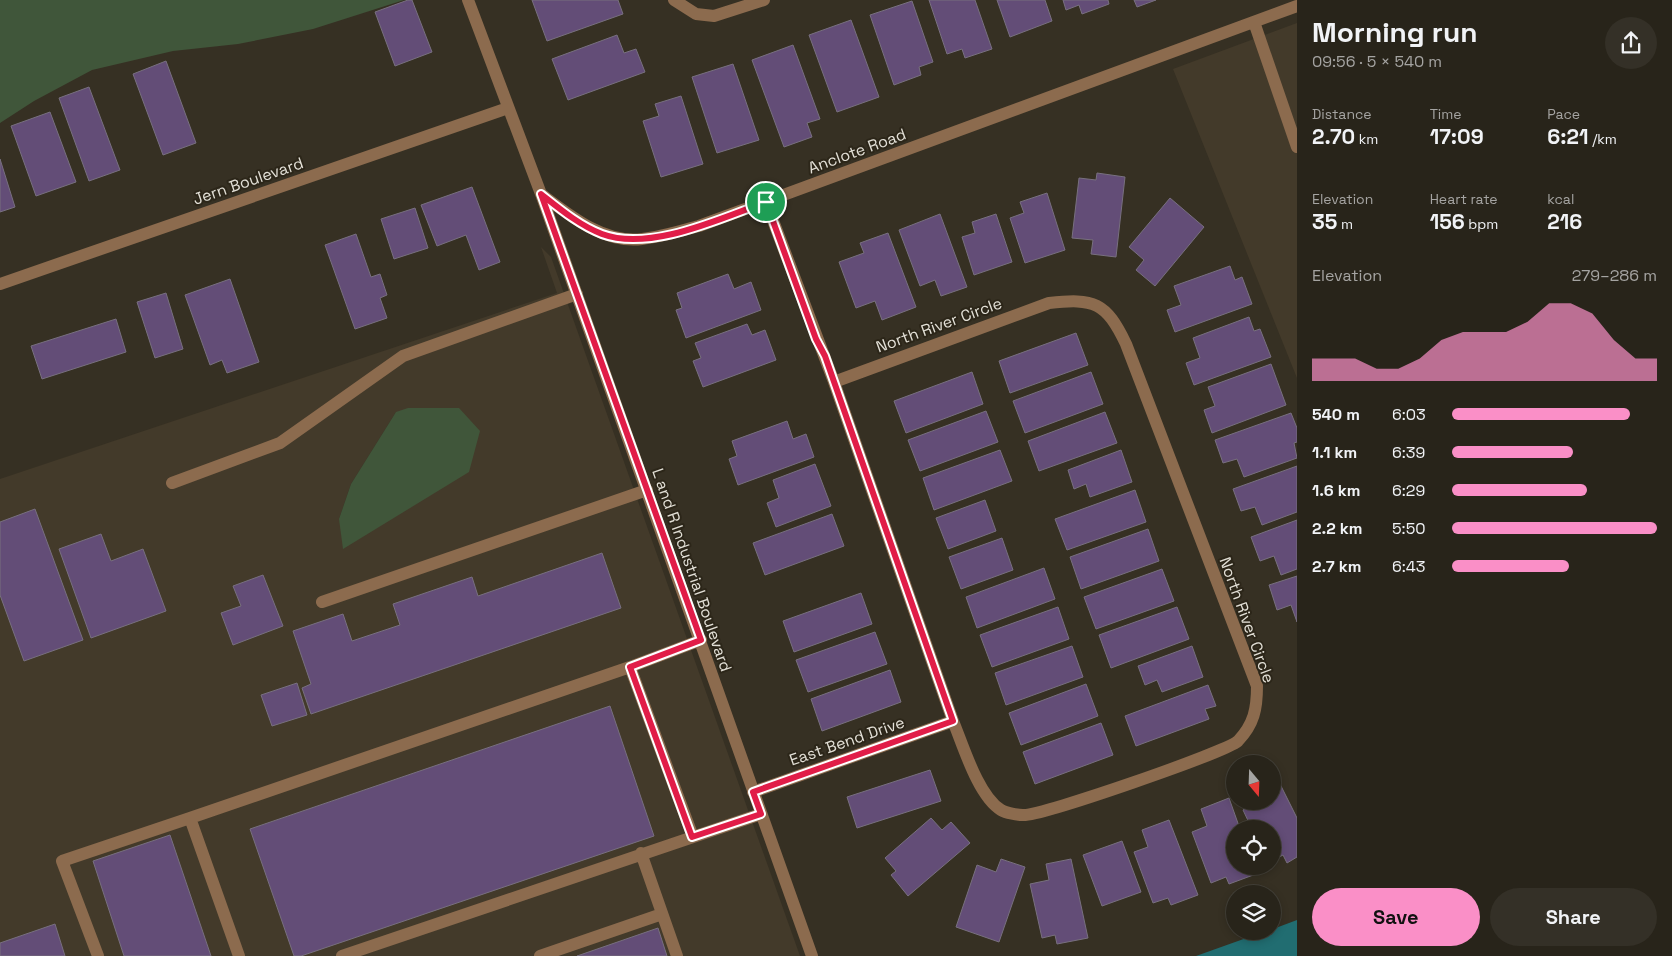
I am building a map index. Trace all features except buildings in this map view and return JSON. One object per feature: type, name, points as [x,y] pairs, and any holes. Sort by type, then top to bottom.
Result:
[{"type":"street","points":[[468,0],[541,194]]},
{"type":"street","points":[[674,0],[696,14],[714,16],[764,0]]},
{"type":"street","name":"Anclote Road","points":[[541,194],[573,219],[604,235],[640,240],[699,226],[1297,6]]},
{"type":"street","points":[[1254,22],[1297,147]]},
{"type":"street","name":"Jern Boulevard","points":[[0,284],[508,108]]},
{"type":"street","name":"L and R Industrial Boulevard","points":[[541,194],[812,956]]},
{"type":"street","name":"North River Circle","points":[[766,202],[834,382],[953,721],[975,775],[989,798],[1001,811],[1024,816],[1055,809],[1141,780],[1236,743],[1253,722],[1257,706],[1257,686],[1126,344],[1115,320],[1097,305],[1078,300],[1050,303],[834,382]]},
{"type":"street","points":[[172,484],[280,443],[403,356],[577,294]]},
{"type":"street","points":[[322,602],[647,490]]},
{"type":"street","points":[[98,956],[62,860],[630,667],[701,640]]},
{"type":"street","points":[[630,667],[692,837]]},
{"type":"street","name":"East Bend Drive","points":[[753,792],[953,721]]},
{"type":"street","points":[[342,956],[761,814]]},
{"type":"street","points":[[190,818],[239,956]]},
{"type":"street","points":[[642,854],[677,956]]},
{"type":"street","points":[[540,956],[662,914]]},
{"type":"shaded area","points":[[1297,23],[1297,378],[1173,69]]},
{"type":"shaded area","points":[[541,247],[551,257],[800,956],[0,956],[0,479],[557,293]],"holes":[[[396,412],[339,519],[351,484]]]},
{"type":"green space","points":[[0,0],[404,0],[313,29],[238,44],[173,51],[92,70],[34,101],[0,123]]},
{"type":"green space","points":[[408,408],[459,408],[480,431],[469,472],[343,549],[339,519],[351,484],[396,412]]},
{"type":"water","points":[[1297,920],[1297,956],[1196,956],[1241,940],[1281,940],[1281,926]]},
{"type":"route","points":[[541,194],[573,219],[604,235],[640,240],[699,226],[766,202],[816,339],[825,356],[953,721],[753,792],[761,814],[692,837],[630,667],[701,640],[541,194]]}]
